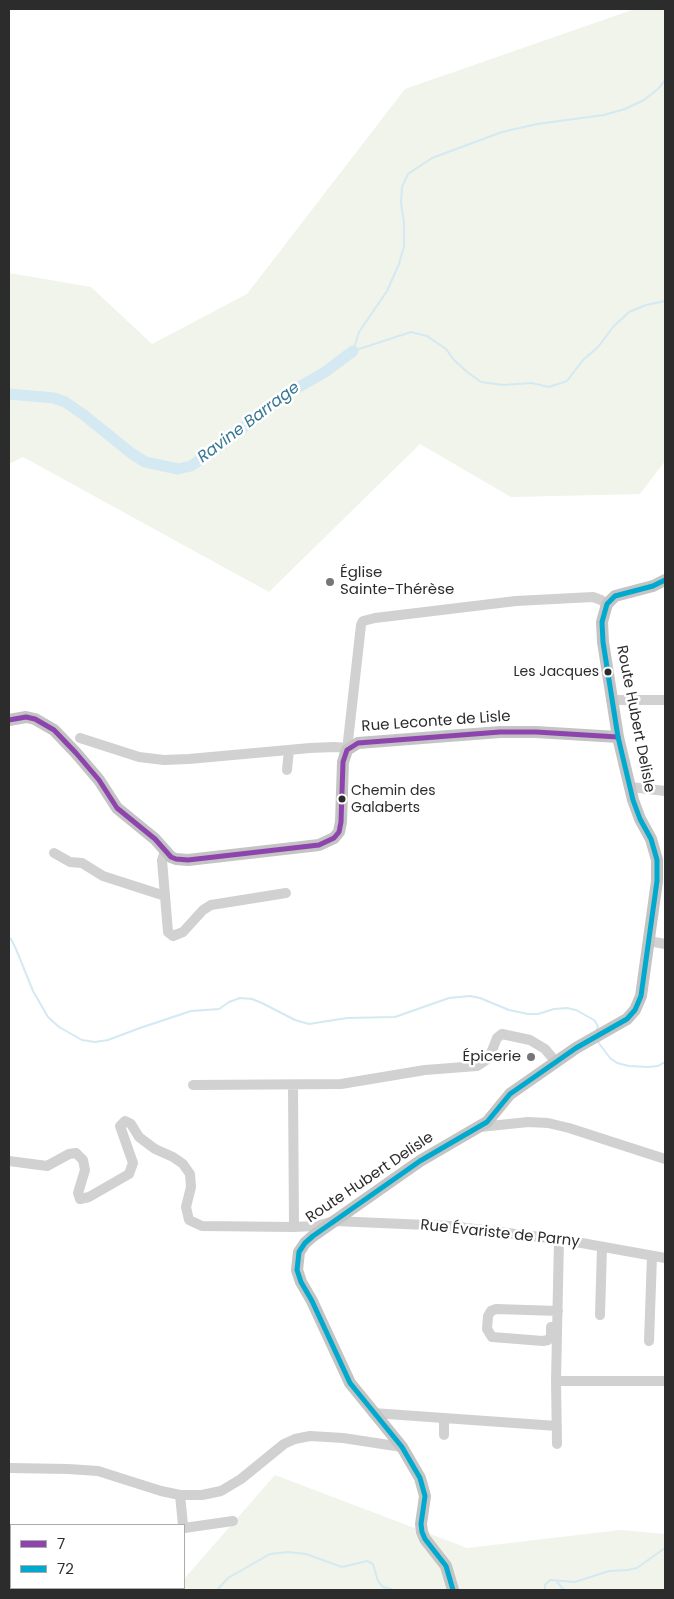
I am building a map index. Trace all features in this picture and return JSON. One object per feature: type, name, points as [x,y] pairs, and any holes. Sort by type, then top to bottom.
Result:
[{"type":"main road","points":[[607,604],[615,596],[652,586],[665,580]]},
{"type":"main road","name":"Route Hubert Delisle","points":[[453,1590],[446,1566],[425,1539],[422,1532],[421,1524],[425,1506],[423,1487],[415,1467],[402,1447],[350,1383],[312,1301],[301,1282],[297,1270],[299,1252],[305,1243],[334,1221],[420,1161],[460,1136],[480,1127],[510,1094],[555,1061],[626,1019],[635,1010],[641,996],[657,881],[657,860],[651,839],[640,819],[618,738],[603,642],[602,622],[607,604]]},
{"type":"main road","name":"Rue Leconte de Lisle","points":[[9,720],[26,717],[35,719],[54,730],[99,780],[117,808],[155,839],[165,851],[176,859],[188,860],[319,845],[334,838],[339,832],[341,822],[343,762],[348,749],[358,743],[500,732],[536,732],[618,738]]},
{"type":"street","points":[[80,738],[139,757],[164,760],[189,760],[310,748],[334,747],[348,749],[361,625],[363,621],[516,601],[593,597],[607,604]]},
{"type":"street","points":[[611,700],[665,700]]},
{"type":"street","points":[[287,770],[289,750]]},
{"type":"street","points":[[631,787],[665,791]]},
{"type":"street","points":[[165,851],[162,860],[168,932],[173,936],[183,932],[203,910],[211,905],[286,893]]},
{"type":"street","points":[[54,853],[70,862],[82,863],[103,876],[165,896]]},
{"type":"street","points":[[649,941],[665,944]]},
{"type":"street","points":[[193,1086],[341,1084],[425,1070],[477,1066],[489,1058],[498,1038],[502,1034],[530,1040],[545,1049],[555,1061]]},
{"type":"street","points":[[293,1085],[294,1228]]},
{"type":"street","name":"Rue Évariste de Parny","points":[[9,1160],[47,1166],[69,1154],[76,1153],[83,1160],[85,1170],[78,1193],[80,1199],[89,1197],[129,1174],[133,1163],[120,1126],[125,1121],[130,1124],[139,1137],[155,1149],[183,1164],[190,1174],[190,1187],[186,1207],[189,1220],[202,1226],[294,1228],[316,1226],[334,1221],[450,1226],[559,1239],[665,1258]]},
{"type":"street","points":[[480,1127],[528,1122],[548,1123],[665,1159]]},
{"type":"street","points":[[554,1311],[491,1311],[488,1316],[487,1329],[492,1337],[548,1340],[551,1336],[554,1311],[559,1239]]},
{"type":"street","points":[[600,1315],[602,1247]]},
{"type":"street","points":[[650,1341],[652,1256]]},
{"type":"street","points":[[554,1311],[557,1444]]},
{"type":"street","points":[[556,1381],[665,1381]]},
{"type":"street","points":[[374,1413],[557,1426]]},
{"type":"street","points":[[444,1418],[444,1435]]},
{"type":"street","points":[[9,1468],[68,1469],[98,1472],[161,1491],[180,1495],[202,1495],[221,1491],[241,1479],[284,1444],[295,1439],[310,1436],[343,1438],[402,1447]]},
{"type":"street","points":[[180,1495],[183,1524]]},
{"type":"street","points":[[185,1526],[233,1521]]},
{"type":"shaded area","points":[[635,9],[665,9],[665,461],[640,494],[511,497],[420,444],[269,592],[23,457],[9,464],[9,273],[91,287],[152,344],[247,294],[405,89]]},
{"type":"shaded area","points":[[275,1475],[467,1548],[620,1530],[665,1534],[665,1590],[174,1590],[185,1589],[185,1578]]},
{"type":"waterway","points":[[353,351],[359,332],[387,291],[399,264],[404,246],[404,223],[401,203],[402,187],[408,174],[432,158],[502,132],[537,124],[604,115],[625,109],[644,100],[659,88],[665,80]]},
{"type":"waterway","points":[[353,351],[411,332],[427,336],[446,349],[454,360],[481,382],[503,385],[532,383],[549,387],[567,381],[583,360],[598,347],[613,327],[629,312],[646,305],[665,301]]},
{"type":"waterway","name":"Ravine Barrage","points":[[9,394],[54,398],[65,402],[145,462],[178,469],[191,466],[219,447],[280,398],[325,372],[353,351]]},
{"type":"waterway","points":[[9,940],[11,939],[33,991],[48,1017],[59,1027],[82,1040],[95,1042],[108,1040],[191,1011],[219,1009],[229,1002],[240,998],[252,999],[295,1020],[309,1024],[347,1018],[395,1017],[449,998],[470,996],[509,1010],[528,1014],[538,1014],[554,1009],[567,1008],[576,1010],[594,1020],[598,1026],[597,1029]]},
{"type":"waterway","points":[[598,1042],[610,1058],[617,1063],[648,1067],[658,1066],[665,1062]]},
{"type":"waterway","points":[[545,1590],[545,1585],[550,1580],[575,1582],[609,1571],[637,1568],[665,1548]]},
{"type":"waterway","points":[[217,1590],[228,1578],[270,1554],[288,1552],[306,1554],[342,1567],[367,1561],[373,1564],[378,1581],[383,1587],[394,1590]]},
{"type":"waterway","points":[[557,1582],[564,1590]]},
{"type":"transit line","name":"72","points":[[453,1590],[446,1566],[425,1539],[422,1532],[421,1524],[425,1496],[420,1478],[402,1447],[350,1383],[312,1301],[301,1282],[297,1270],[299,1252],[313,1236],[420,1161],[487,1122],[510,1094],[576,1048],[627,1019],[635,1010],[641,996],[657,881],[657,860],[651,839],[640,819],[633,800],[618,737],[603,642],[602,622],[607,604],[615,596],[653,586],[665,580]]},
{"type":"transit line","name":"7","points":[[9,720],[26,717],[35,719],[54,730],[99,780],[117,808],[155,839],[171,857],[188,860],[319,845],[334,838],[339,832],[341,822],[343,762],[347,750],[358,743],[500,732],[536,732],[618,737]]},
{"type":"place","name":"Église Sainte-Thérèse","points":[[330,582]]},
{"type":"place","name":"Les Jacques","points":[[608,672]]},
{"type":"place","name":"Chemin des Galaberts","points":[[342,799]]},
{"type":"place","name":"Épicerie","points":[[531,1057]]}]
